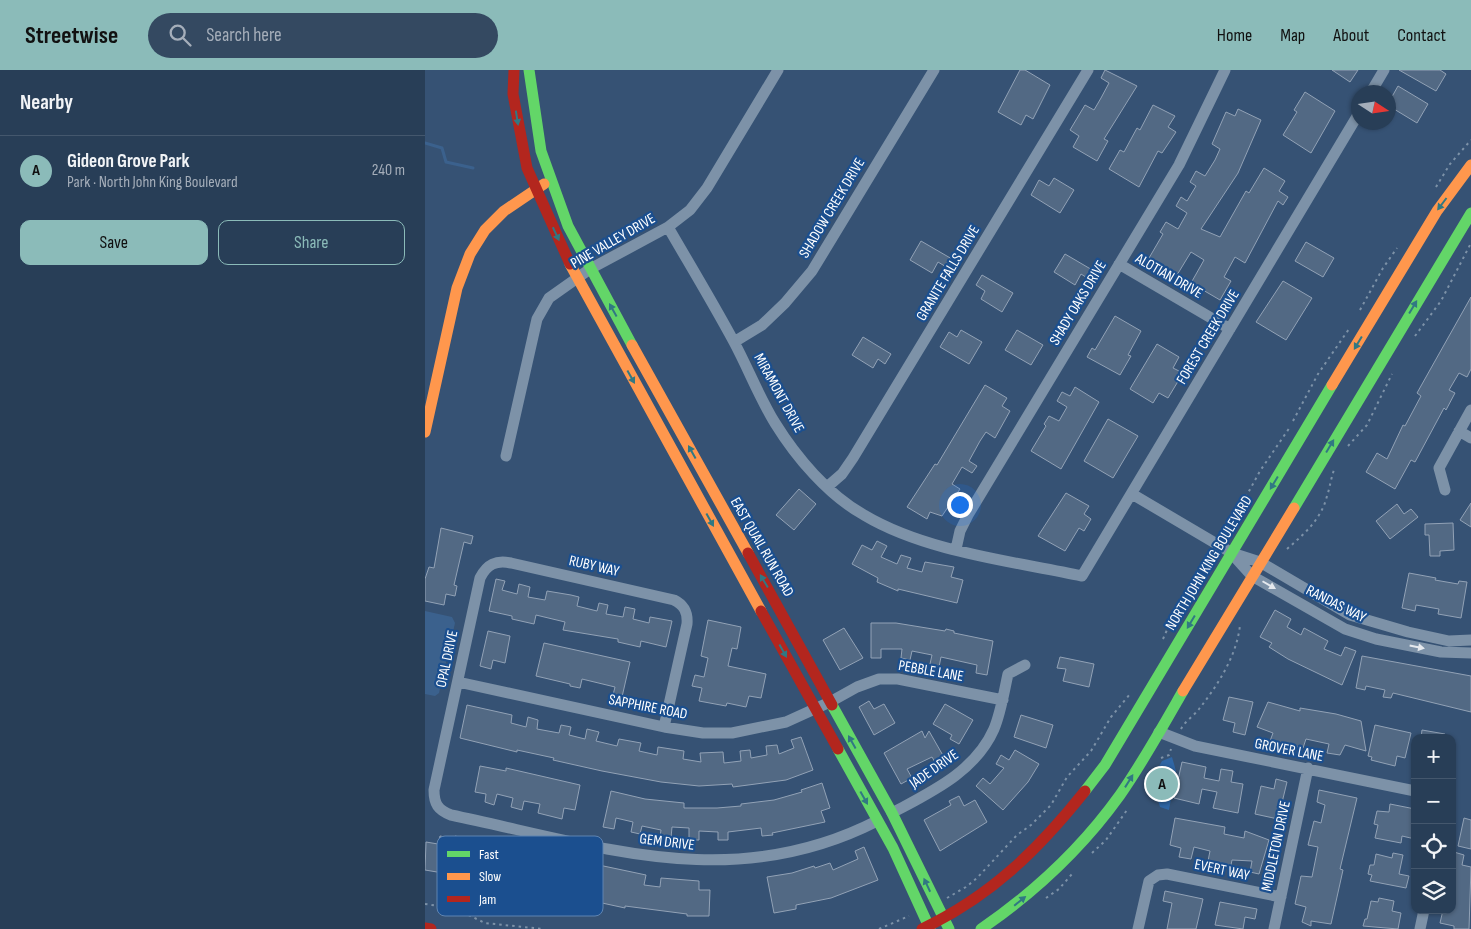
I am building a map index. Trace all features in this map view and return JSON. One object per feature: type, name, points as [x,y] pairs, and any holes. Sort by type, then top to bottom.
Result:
[{"type":"street","points":[[514,70],[513,94],[527,168],[577,279],[893,848],[927,928]]},
{"type":"street","name":"EAST QUAIL RUN ROAD","points":[[529,70],[541,150],[550,180],[568,226],[590,270],[892,813],[946,924]]},
{"type":"street","name":"PINE VALLEY DRIVE","points":[[506,456],[537,319],[549,298],[590,270],[668,226],[691,210],[707,188],[778,70]]},
{"type":"street","name":"SHADOW CREEK DRIVE","points":[[734,342],[762,325],[785,303],[812,271],[934,70]]},
{"type":"street","name":"GRANITE FALLS DRIVE","points":[[827,487],[841,474],[853,458],[1088,70]]},
{"type":"street","name":"SHADY OAKS DRIVE","points":[[956,549],[960,531],[968,515],[1179,165],[1225,70]]},
{"type":"street","points":[[1375,85],[1384,70]]},
{"type":"street","name":"FOREST CREEK DRIVE","points":[[1082,576],[1351,126]]},
{"type":"street","name":"NORTH JOHN KING BOULEVARD","points":[[927,928],[946,924],[1006,877],[1074,806],[1105,765],[1437,211],[1471,165]]},
{"type":"street","points":[[425,432],[457,288],[470,254],[485,230],[504,211],[550,180]]},
{"type":"street","points":[[981,929],[1038,886],[1089,834],[1115,802],[1471,213]]},
{"type":"street","name":"MIRAMONT DRIVE","points":[[668,226],[734,342],[775,423],[800,457],[827,487],[863,515],[904,534],[956,549],[1082,576]]},
{"type":"street","name":"ALOTIAN DRIVE","points":[[1119,264],[1230,329]]},
{"type":"street","points":[[1445,490],[1439,468],[1471,410]]},
{"type":"street","points":[[1459,431],[1471,438]]},
{"type":"street","name":"RANDAS WAY","points":[[1132,494],[1219,546],[1232,553],[1260,562],[1350,615],[1407,632],[1449,641],[1471,640]]},
{"type":"street","name":"RANDAS WAY","points":[[1232,553],[1252,576],[1345,628],[1361,634],[1441,652],[1471,653]]},
{"type":"street","name":"RUBY WAY","points":[[491,563],[501,561],[511,563],[674,600],[682,604],[685,609],[687,624],[664,727]]},
{"type":"street","name":"OPAL DRIVE","points":[[451,815],[437,807],[434,802],[434,790],[480,578],[491,563]]},
{"type":"street","name":"JADE DRIVE","points":[[892,813],[961,772],[983,749],[993,730],[1003,700],[1008,674],[1025,666]]},
{"type":"street","name":"PEBBLE LANE","points":[[830,702],[857,686],[879,679],[898,679],[1003,700]]},
{"type":"street","name":"SAPPHIRE ROAD","points":[[457,682],[664,727],[703,733],[732,733],[786,722],[830,702]]},
{"type":"street","name":"GROVER LANE","points":[[1159,732],[1195,746],[1411,790]]},
{"type":"street","name":"MIDDLETON DRIVE","points":[[1274,929],[1308,768]]},
{"type":"street","name":"GEM DRIVE","points":[[451,815],[551,836]]},
{"type":"street","name":"GEM DRIVE","points":[[603,847],[679,860],[717,861],[792,853],[827,843],[877,821]]},
{"type":"street","name":"EVERT WAY","points":[[1138,929],[1149,881],[1157,875],[1167,874],[1281,898]]},
{"type":"street","points":[[1420,929],[1422,914]]},
{"type":"street","points":[[425,928],[431,929]]},
{"type":"path","points":[[1435,189],[1450,164],[1471,140]]},
{"type":"path","points":[[1411,342],[1441,301],[1471,242]]},
{"type":"path","points":[[1358,314],[1383,268],[1400,244]]},
{"type":"path","points":[[1160,647],[1181,598],[1219,546],[1259,471],[1291,426],[1319,374],[1349,329]]},
{"type":"path","points":[[1346,450],[1367,425],[1393,373]]},
{"type":"path","points":[[1285,550],[1310,528],[1316,520],[1324,505],[1337,463]]},
{"type":"path","points":[[1178,733],[1184,723],[1199,710],[1222,674],[1236,646],[1240,624]]},
{"type":"path","points":[[942,900],[966,887],[977,878],[1017,835],[1031,825],[1051,805],[1067,778],[1091,750],[1111,717],[1131,693]]},
{"type":"path","points":[[879,929],[914,914]]},
{"type":"path","points":[[472,916],[485,922],[543,929]]},
{"type":"shaded area","points":[[425,611],[452,617],[455,623],[439,693],[435,696],[425,694]]},
{"type":"shaded area","points":[[1172,757],[1176,771],[1169,810],[1160,807],[1156,794],[1146,789],[1162,761]]},
{"type":"building","points":[[1020,70],[1025,70],[1050,85],[1033,119],[1026,115],[1021,125],[998,112]]},
{"type":"building","points":[[1105,70],[1137,86],[1104,139],[1108,141],[1097,161],[1073,147],[1079,136],[1070,130],[1085,105],[1094,110],[1109,83],[1101,78]]},
{"type":"building","points":[[1332,70],[1358,70],[1350,82]]},
{"type":"building","points":[[1399,70],[1440,70],[1446,74],[1436,91]]},
{"type":"building","points":[[1398,86],[1428,104],[1417,123],[1396,110],[1396,90]]},
{"type":"building","points":[[1305,92],[1335,111],[1311,153],[1283,135],[1297,112],[1294,110]]},
{"type":"building","points":[[1153,105],[1175,116],[1168,127],[1176,132],[1162,153],[1158,151],[1139,187],[1109,169],[1120,150],[1124,152],[1137,128],[1140,130]]},
{"type":"building","points":[[1238,109],[1261,120],[1238,173],[1201,229],[1220,237],[1246,191],[1249,193],[1264,168],[1285,181],[1279,191],[1288,197],[1283,205],[1278,201],[1245,263],[1235,257],[1224,277],[1231,281],[1220,300],[1191,283],[1204,260],[1191,252],[1177,275],[1149,258],[1163,234],[1160,232],[1166,222],[1178,229],[1187,213],[1176,206],[1181,197],[1187,201],[1196,186],[1190,182],[1196,171],[1205,176],[1215,160],[1220,149],[1212,144],[1226,112],[1235,116]]},
{"type":"building","points":[[1054,178],[1074,190],[1060,213],[1031,195],[1039,180],[1049,186]]},
{"type":"building","points":[[921,241],[952,259],[948,268],[938,262],[932,273],[910,260]]},
{"type":"building","points":[[1306,242],[1334,258],[1323,277],[1295,261]]},
{"type":"building","points":[[1065,254],[1094,271],[1089,279],[1081,274],[1075,285],[1054,272]]},
{"type":"building","points":[[982,275],[1013,293],[1002,312],[981,299],[985,291],[976,285]]},
{"type":"building","points":[[1283,281],[1312,298],[1286,340],[1256,322]]},
{"type":"building","points":[[1471,297],[1471,369],[1467,377],[1459,373],[1449,390],[1455,393],[1446,410],[1444,408],[1415,462],[1411,460],[1395,489],[1366,472],[1377,453],[1387,459],[1403,425],[1405,426],[1421,396],[1417,393]]},
{"type":"building","points":[[1115,316],[1141,331],[1128,355],[1131,356],[1120,375],[1087,357],[1092,348],[1095,350]]},
{"type":"building","points":[[961,330],[982,342],[969,364],[940,347],[949,332],[957,337]]},
{"type":"building","points":[[1017,330],[1043,345],[1031,365],[1005,350]]},
{"type":"building","points":[[863,337],[891,354],[885,364],[878,359],[873,368],[852,355]]},
{"type":"building","points":[[1157,344],[1179,357],[1173,368],[1183,373],[1168,398],[1159,393],[1153,403],[1130,389]]},
{"type":"building","points":[[985,385],[1007,398],[1002,406],[1010,411],[995,438],[986,432],[980,441],[969,461],[977,466],[972,473],[962,467],[952,484],[960,489],[942,516],[930,512],[927,519],[907,507],[935,464],[937,465]]},
{"type":"building","points":[[1075,387],[1099,402],[1061,469],[1031,451],[1046,426],[1044,424],[1049,416],[1059,421],[1067,407],[1057,401],[1062,392],[1070,396]]},
{"type":"building","points":[[1108,419],[1138,436],[1113,478],[1084,461]]},
{"type":"building","points":[[799,489],[816,504],[794,530],[776,515]]},
{"type":"building","points":[[1066,493],[1089,506],[1084,514],[1091,519],[1084,531],[1079,528],[1065,551],[1038,536]]},
{"type":"building","points":[[1471,503],[1471,527],[1460,520]]},
{"type":"building","points":[[1397,504],[1404,514],[1411,509],[1418,517],[1390,539],[1376,521]]},
{"type":"building","points":[[1453,523],[1454,550],[1440,551],[1440,556],[1430,556],[1429,535],[1425,535],[1425,524]]},
{"type":"building","points":[[441,528],[473,536],[471,544],[464,542],[454,585],[457,586],[455,596],[446,594],[444,605],[425,601],[425,579],[429,567],[434,568]]},
{"type":"building","points":[[877,541],[887,546],[881,557],[897,564],[901,555],[911,558],[907,568],[922,572],[925,562],[954,567],[951,577],[963,580],[957,603],[898,589],[898,591],[877,582],[878,578],[852,564],[862,545],[872,550]]},
{"type":"building","points":[[1409,573],[1458,584],[1459,581],[1467,582],[1461,618],[1438,614],[1439,609],[1416,605],[1415,611],[1402,608]]},
{"type":"building","points":[[496,579],[505,581],[502,590],[517,594],[519,584],[530,587],[528,597],[545,600],[547,591],[571,595],[579,597],[577,606],[597,611],[599,603],[608,605],[606,614],[623,617],[625,607],[635,609],[633,619],[649,623],[650,617],[672,621],[666,647],[641,641],[640,647],[618,642],[618,639],[563,630],[565,622],[536,615],[534,624],[512,619],[512,616],[489,611]]},
{"type":"building","points":[[1275,610],[1291,619],[1287,627],[1301,635],[1304,628],[1328,641],[1324,649],[1341,656],[1345,647],[1356,651],[1342,685],[1288,659],[1269,647],[1272,643],[1260,637]]},
{"type":"building","points":[[708,620],[741,627],[737,649],[732,648],[728,666],[766,674],[761,698],[749,696],[746,707],[727,703],[726,706],[699,701],[702,688],[692,686],[695,675],[704,677],[708,658],[701,656]]},
{"type":"building","points":[[871,623],[896,623],[945,631],[946,629],[954,631],[954,633],[993,641],[987,675],[976,673],[977,665],[941,657],[939,667],[930,664],[932,655],[912,651],[910,660],[901,658],[902,649],[881,649],[881,658],[871,658]]},
{"type":"building","points":[[844,628],[863,658],[840,670],[823,640]]},
{"type":"building","points":[[488,631],[510,636],[505,663],[493,660],[491,669],[480,666]]},
{"type":"building","points":[[544,643],[630,662],[622,697],[613,695],[615,687],[582,679],[580,688],[536,676]]},
{"type":"building","points":[[1362,656],[1471,676],[1471,712],[1393,693],[1391,698],[1383,697],[1385,690],[1366,686],[1365,690],[1356,688]]},
{"type":"building","points":[[1060,657],[1094,664],[1089,687],[1063,681],[1066,669],[1057,668]]},
{"type":"building","points":[[1229,697],[1253,702],[1245,735],[1233,732],[1235,723],[1223,720]]},
{"type":"building","points":[[869,701],[874,709],[884,704],[895,723],[874,735],[859,707]]},
{"type":"building","points":[[1268,702],[1300,711],[1300,708],[1336,714],[1361,721],[1366,751],[1345,745],[1340,755],[1327,753],[1329,744],[1306,739],[1303,748],[1270,741],[1273,733],[1257,727]]},
{"type":"building","points":[[945,704],[973,720],[959,744],[950,739],[952,735],[933,724]]},
{"type":"building","points":[[467,705],[512,715],[511,723],[526,727],[528,717],[538,720],[537,729],[559,733],[561,725],[571,727],[569,735],[585,739],[587,729],[599,732],[596,741],[617,746],[619,739],[641,743],[639,751],[657,755],[658,747],[684,751],[683,759],[701,762],[700,753],[723,752],[724,763],[741,761],[740,751],[750,750],[751,758],[767,755],[766,746],[777,745],[779,754],[794,748],[791,740],[801,737],[813,770],[786,780],[733,787],[732,784],[699,786],[661,782],[602,771],[553,760],[554,758],[517,750],[517,752],[460,738]]},
{"type":"building","points":[[1021,715],[1053,725],[1046,748],[1014,737]]},
{"type":"building","points":[[1375,725],[1411,733],[1405,758],[1397,756],[1395,766],[1371,760],[1372,757],[1368,756]]},
{"type":"building","points":[[1422,730],[1445,734],[1422,734]]},
{"type":"building","points":[[922,731],[925,738],[929,731],[945,759],[936,764],[932,757],[907,769],[912,778],[901,784],[884,753]]},
{"type":"building","points":[[1015,750],[1039,764],[1028,782],[1003,810],[976,786],[983,778],[990,784],[1004,768],[996,764],[1001,755],[1009,760]]},
{"type":"building","points":[[1182,762],[1206,767],[1204,778],[1219,781],[1221,769],[1233,771],[1231,782],[1243,784],[1238,813],[1213,808],[1217,792],[1202,789],[1199,804],[1174,798]]},
{"type":"building","points":[[480,766],[506,771],[506,768],[580,785],[575,810],[564,808],[562,819],[538,813],[540,804],[524,801],[522,810],[511,807],[513,798],[497,794],[494,805],[485,802],[486,794],[475,792]]},
{"type":"building","points":[[1276,779],[1287,782],[1278,819],[1255,814],[1261,786],[1274,789]]},
{"type":"building","points":[[822,783],[830,808],[821,811],[825,822],[772,833],[773,835],[762,836],[761,828],[728,832],[728,840],[718,840],[718,832],[699,831],[699,840],[689,840],[689,828],[672,827],[671,838],[660,837],[661,830],[642,826],[640,834],[631,832],[633,822],[616,818],[614,829],[603,827],[611,791],[645,799],[684,803],[684,808],[717,808],[774,800],[802,792],[801,790]]},
{"type":"building","points":[[1319,790],[1357,798],[1340,869],[1343,870],[1331,924],[1311,921],[1311,926],[1302,922],[1306,907],[1295,904],[1301,876],[1312,877],[1318,847],[1308,845],[1314,821],[1321,823],[1325,805],[1317,802]]},
{"type":"building","points":[[959,796],[964,806],[975,800],[987,822],[940,851],[924,820],[951,805],[949,801]]},
{"type":"building","points":[[1390,804],[1411,808],[1411,838],[1402,836],[1401,843],[1375,838],[1378,825],[1374,824],[1377,811],[1389,812]]},
{"type":"building","points":[[1175,818],[1225,827],[1224,834],[1244,838],[1245,831],[1269,840],[1259,874],[1250,872],[1252,861],[1232,860],[1231,865],[1208,861],[1210,851],[1194,847],[1191,859],[1179,857],[1181,848],[1170,845]]},
{"type":"building","points":[[1464,818],[1471,820],[1471,849],[1458,846]]},
{"type":"building","points":[[426,842],[437,844],[437,872],[425,870]]},
{"type":"building","points":[[864,847],[878,880],[831,898],[796,905],[796,909],[774,913],[767,877],[792,873],[814,866],[815,868],[830,863],[833,870],[858,859],[855,851]]},
{"type":"building","points":[[1393,853],[1403,855],[1399,874],[1409,876],[1406,888],[1370,881],[1372,875],[1368,874],[1370,865],[1374,865],[1376,854],[1392,858]]},
{"type":"building","points":[[1456,853],[1464,855],[1462,865],[1471,867],[1469,929],[1454,929],[1454,926],[1440,923],[1442,914],[1456,914]]},
{"type":"building","points":[[603,866],[646,875],[644,885],[660,887],[661,878],[699,881],[699,890],[710,890],[709,916],[687,916],[687,914],[625,906],[625,908],[603,903]]},
{"type":"building","points":[[1165,891],[1203,899],[1196,929],[1167,929],[1172,903],[1163,901]]},
{"type":"building","points":[[1379,898],[1394,901],[1392,911],[1401,913],[1398,929],[1363,926],[1365,919],[1367,919],[1371,901],[1378,902]]},
{"type":"building","points":[[1220,902],[1257,909],[1255,919],[1245,917],[1243,929],[1215,925]]},
{"type":"waterway","points":[[425,143],[442,148],[446,162],[473,168]]},
{"type":"traffic: fast","points":[[529,70],[541,151],[568,226],[632,345]]},
{"type":"traffic: fast","points":[[1294,508],[1471,213]]},
{"type":"traffic: fast","points":[[1085,791],[1105,765],[1332,385]]},
{"type":"traffic: fast","points":[[981,929],[1039,884],[1090,833],[1120,795],[1153,744],[1183,691]]},
{"type":"traffic: fast","points":[[832,705],[892,813],[949,929]]},
{"type":"traffic: fast","points":[[838,749],[893,848],[930,929]]},
{"type":"traffic: slow","points":[[1332,385],[1437,211],[1471,165]]},
{"type":"traffic: slow","points":[[425,432],[457,288],[470,254],[485,230],[504,211],[544,184]]},
{"type":"traffic: slow","points":[[570,264],[761,611]]},
{"type":"traffic: slow","points":[[632,345],[748,553]]},
{"type":"traffic: slow","points":[[1183,691],[1294,508]]},
{"type":"traffic: jam","points":[[514,70],[513,94],[527,168],[570,264]]},
{"type":"traffic: jam","points":[[748,553],[832,705]]},
{"type":"traffic: jam","points":[[761,611],[838,749]]},
{"type":"traffic: jam","points":[[922,929],[970,902],[1012,870],[1049,833],[1085,791]]},
{"type":"traffic: jam","points":[[425,928],[431,929]]},
{"type":"place","name":"Gideon Grove Park","points":[[1162,784]]}]
